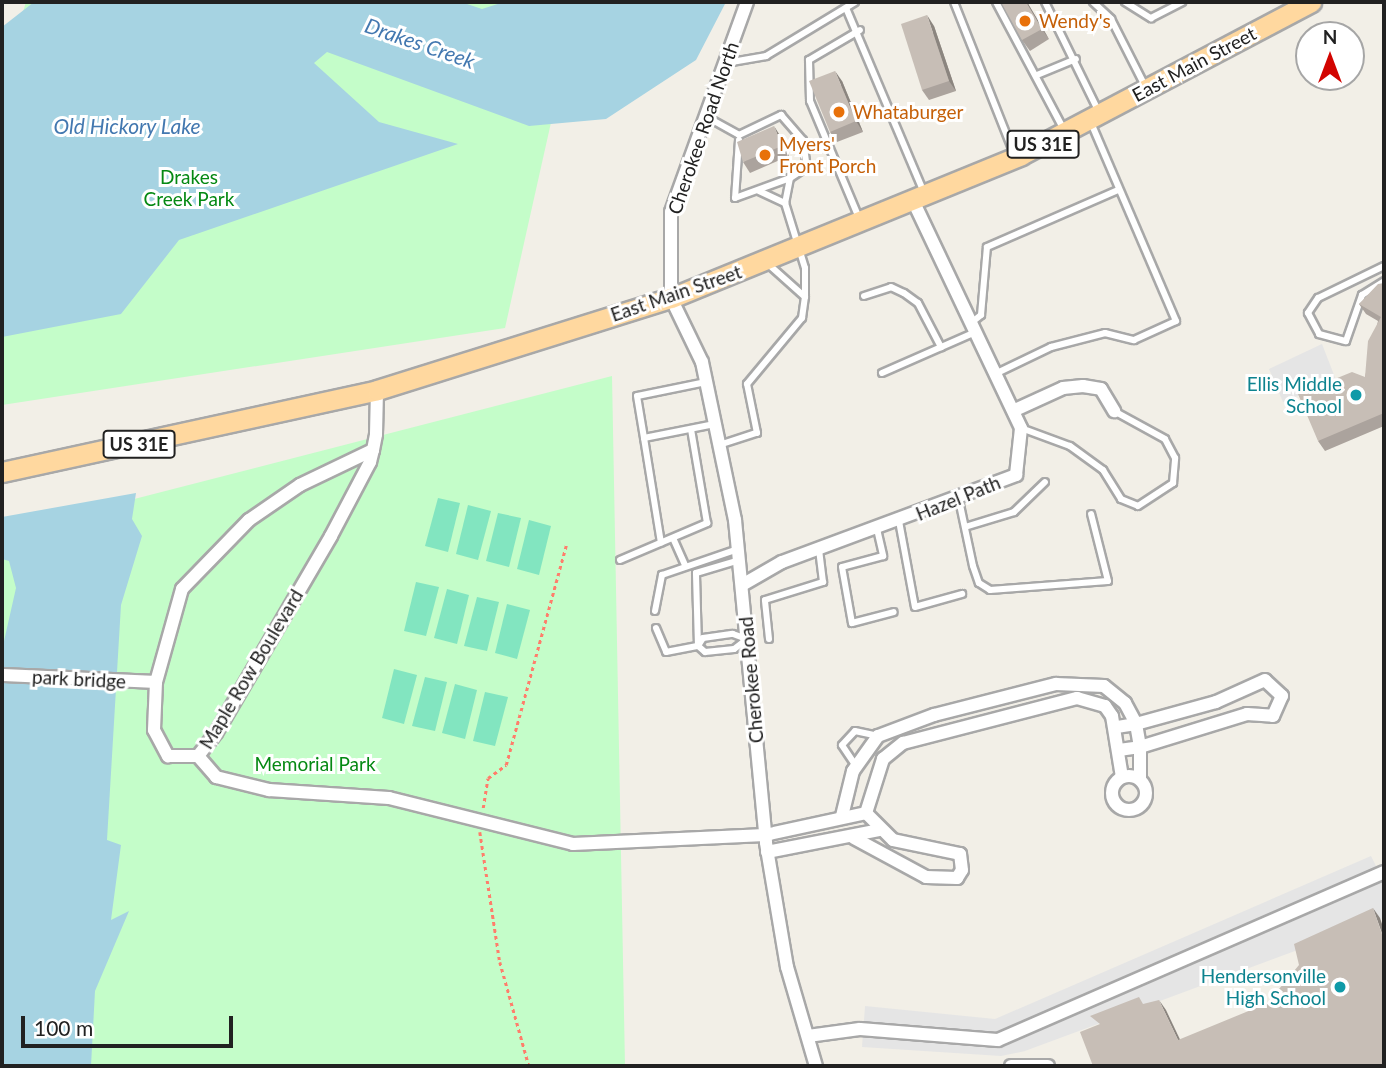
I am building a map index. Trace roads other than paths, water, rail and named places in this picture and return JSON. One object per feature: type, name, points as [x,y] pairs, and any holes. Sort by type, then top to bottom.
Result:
[{"type":"main road","name":"East Main Street","points":[[2,472],[377,390],[671,298],[920,200],[1016,158],[1311,2]]},
{"type":"street","name":"Cherokee Road North","points":[[671,298],[671,212],[747,2]]},
{"type":"street","name":"Hazel Path","points":[[743,585],[819,549],[959,500],[1016,475],[1021,428],[1015,410],[971,329],[920,200]]},
{"type":"street","name":"Cherokee Road","points":[[671,298],[706,382],[719,445],[743,585],[765,835],[787,967],[816,1066]]},
{"type":"street","points":[[1015,410],[1063,388],[1083,386],[1101,389],[1114,411]]},
{"type":"street","name":"Maple Row Boulevard","points":[[373,450],[300,485],[249,520],[182,589],[156,682],[154,730],[168,756],[198,757],[331,536],[373,450],[377,390]]},
{"type":"street","name":"park bridge","points":[[2,675],[156,682]]},
{"type":"street","points":[[1116,727],[1136,724],[1265,680],[1282,696],[1281,709],[1273,716],[1247,714],[1140,747],[1119,750]]},
{"type":"street","points":[[842,816],[856,766],[881,735],[944,713],[1072,681],[1104,685],[1136,724],[1140,747],[1140,778],[1145,799],[1126,810],[1112,794],[1122,777],[1116,727],[1105,706],[1077,698],[951,730],[896,749],[883,759],[870,787],[866,813],[879,830],[909,846],[949,848],[960,854],[962,870],[957,878],[926,877],[854,838]]},
{"type":"street","points":[[1025,692],[1031,708]]},
{"type":"street","points":[[944,713],[951,730]]},
{"type":"street","points":[[881,735],[896,749]]},
{"type":"street","points":[[198,757],[216,777],[270,790],[389,798],[573,844],[765,835],[842,816],[866,813]]},
{"type":"street","points":[[1122,777],[1140,778]]},
{"type":"street","points":[[768,852],[854,838],[879,830]]},
{"type":"street","points":[[808,1037],[860,1030],[998,1040],[1384,872]]},
{"type":"street","points":[[1018,1065],[1048,1066]]},
{"type":"lane","points":[[724,62],[766,57],[855,2]]},
{"type":"lane","points":[[954,2],[1016,158]]},
{"type":"lane","points":[[996,2],[1065,132]]},
{"type":"lane","points":[[997,373],[1051,347],[1105,333],[1134,340],[1176,321],[1118,190],[1076,59],[1045,2]]},
{"type":"lane","points":[[1093,2],[1111,19],[1147,89]]},
{"type":"lane","points":[[1125,2],[1151,18],[1182,2]]},
{"type":"lane","points":[[846,8],[860,30],[920,200]]},
{"type":"lane","points":[[860,30],[809,60],[810,101],[861,223]]},
{"type":"lane","points":[[1037,75],[1076,59]]},
{"type":"lane","points":[[781,114],[803,140],[807,167],[790,178],[735,198],[739,135],[781,114]]},
{"type":"lane","points":[[705,116],[739,135]]},
{"type":"lane","points":[[719,445],[757,433],[747,384],[802,318],[805,297],[800,247],[785,203],[790,178]]},
{"type":"lane","points":[[881,373],[941,347],[971,329],[981,315],[987,247],[1118,190]]},
{"type":"lane","points":[[759,191],[785,203]]},
{"type":"lane","points":[[765,261],[805,297]]},
{"type":"lane","points":[[1384,266],[1318,298],[1308,313],[1319,334],[1346,341],[1362,295],[1384,281]]},
{"type":"lane","points":[[864,296],[891,287],[904,293],[918,303],[941,347]]},
{"type":"lane","points":[[661,543],[637,396],[706,382]]},
{"type":"lane","points":[[1021,428],[1070,446],[1103,470],[1121,499],[1138,506],[1173,482],[1175,457],[1165,439],[1114,411]]},
{"type":"lane","points":[[644,438],[715,424]]},
{"type":"lane","points":[[620,560],[707,523],[691,429]]},
{"type":"lane","points":[[965,527],[1014,512],[1045,482]]},
{"type":"lane","points":[[959,500],[979,583],[990,590],[1108,581],[1091,514]]},
{"type":"lane","points":[[899,522],[915,607],[961,594]]},
{"type":"lane","points":[[877,529],[883,556],[842,567],[852,623],[894,612]]},
{"type":"lane","points":[[673,538],[685,565]]},
{"type":"lane","points":[[769,639],[765,600],[823,582],[819,549]]},
{"type":"lane","points":[[655,611],[657,579],[685,565],[739,554]]},
{"type":"lane","points":[[739,554],[696,573],[698,646],[705,652],[734,649],[747,639]]},
{"type":"lane","points":[[656,628],[666,652],[698,646],[703,638],[733,634],[747,639]]},
{"type":"lane","points":[[856,766],[842,745],[855,731],[881,735]]},
{"type":"water","name":"Old Hickory Lake","points":[[34,2],[461,2],[482,9],[504,2],[726,2],[696,60],[606,119],[529,126],[327,52],[314,63],[379,122],[458,144],[179,240],[121,314],[2,337],[2,27]]},
{"type":"water","points":[[136,493],[132,519],[142,536],[121,605],[107,840],[121,845],[111,920],[129,911],[95,991],[91,1066],[2,1066],[2,650],[16,588],[9,561],[2,559],[2,517]]},
{"type":"place","name":"Wendy's","points":[[1025,21]]},
{"type":"place","name":"Whataburger","points":[[839,112]]},
{"type":"place","name":"Myers' Front Porch","points":[[765,155]]},
{"type":"place","name":"Ellis Middle School","points":[[1356,395]]},
{"type":"place","name":"Hendersonville High School","points":[[1340,987]]},
{"type":"water label","name":"Drakes Creek","points":[[420,43]]},
{"type":"park label","name":"Drakes Creek Park","points":[[189,188]]},
{"type":"park label","name":"Memorial Park","points":[[315,764]]}]
